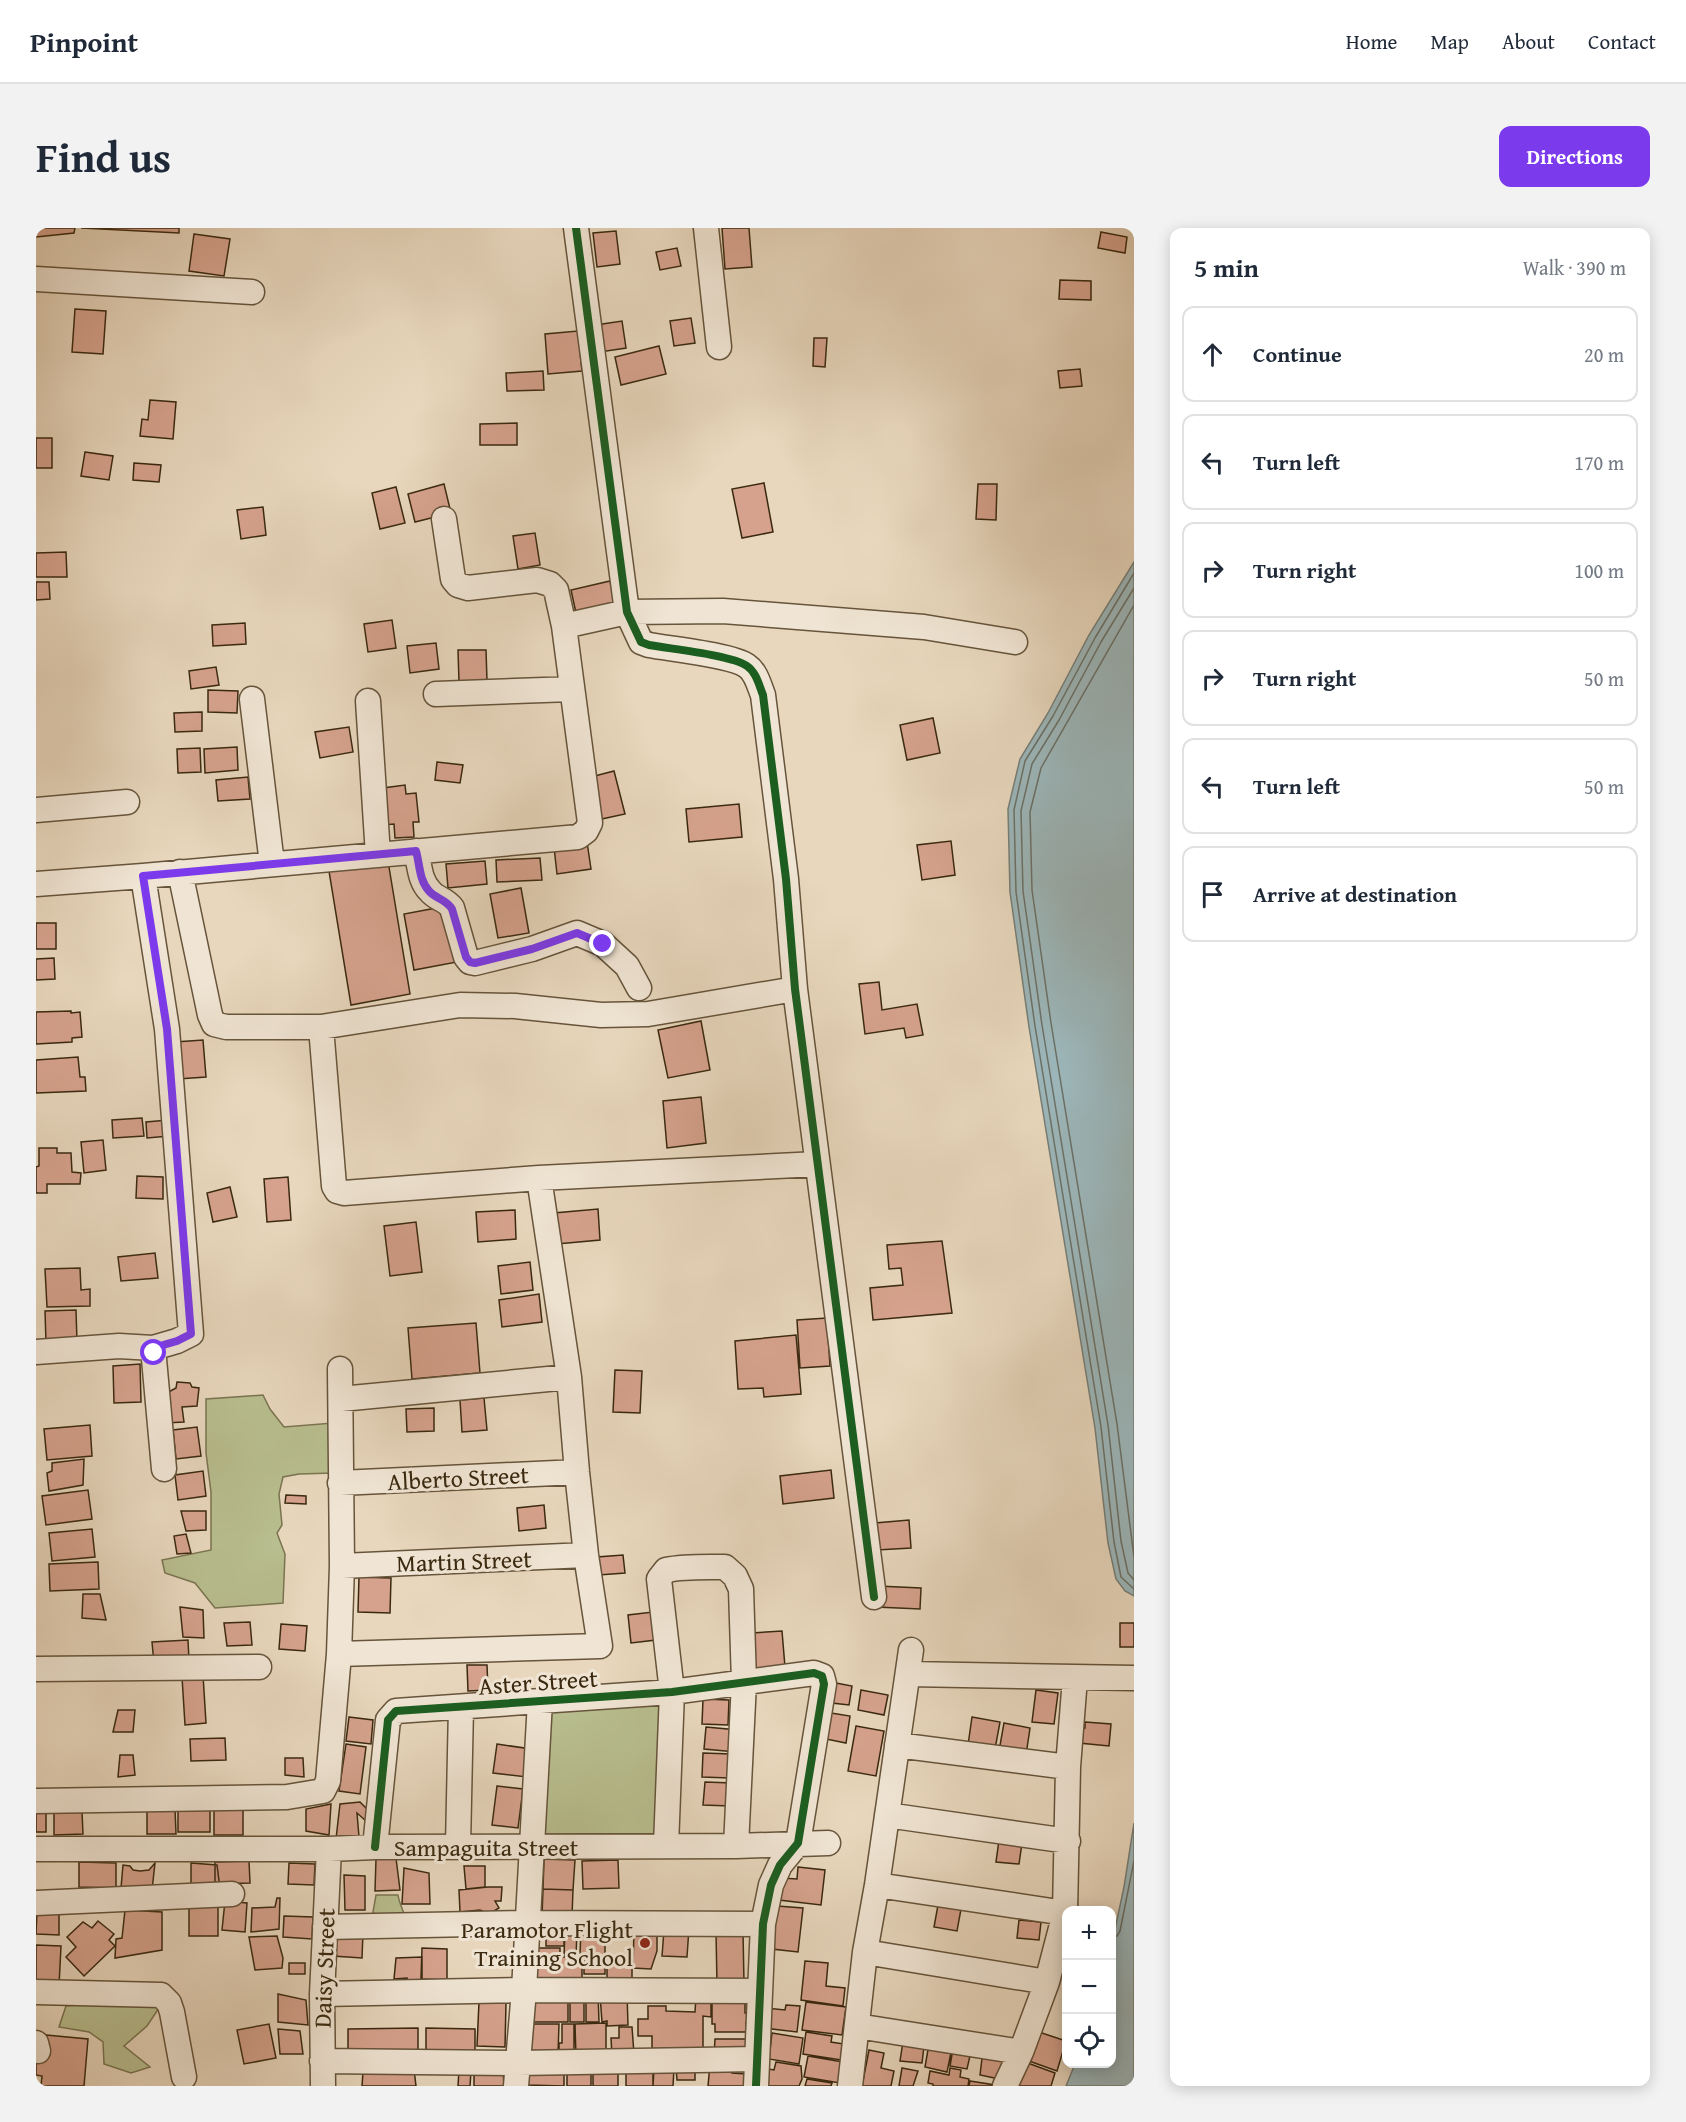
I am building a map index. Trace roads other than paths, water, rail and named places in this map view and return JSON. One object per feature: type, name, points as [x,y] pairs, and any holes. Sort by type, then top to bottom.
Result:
[{"type":"street","points":[[576,228],[627,612],[641,642],[732,659],[748,666],[756,677],[763,695],[786,879],[795,989],[874,1597]]},
{"type":"street","points":[[706,228],[720,347]]},
{"type":"street","points":[[36,279],[252,292]]},
{"type":"street","points":[[36,884],[578,837],[586,831],[590,823],[564,626],[556,590],[550,584],[537,580],[468,588],[458,585],[453,579],[444,519]]},
{"type":"street","points":[[564,626],[627,612],[723,611],[924,627],[1015,642]]},
{"type":"street","points":[[436,694],[572,689]]},
{"type":"street","points":[[252,699],[272,864]]},
{"type":"street","points":[[368,701],[378,855]]},
{"type":"street","points":[[36,810],[127,802]]},
{"type":"street","points":[[416,851],[422,880],[430,893],[448,903],[452,909],[466,957],[470,962],[475,963],[532,949],[577,933],[603,944],[627,966],[639,988]]},
{"type":"street","points":[[180,872],[210,1015],[214,1024],[226,1027],[321,1027],[460,1005],[516,1006],[601,1015],[648,1014],[795,989]]},
{"type":"street","points":[[36,1352],[119,1346],[153,1348],[191,1334],[167,1029],[143,876]]},
{"type":"street","points":[[321,1027],[334,1186],[337,1191],[344,1193],[539,1178],[817,1164]]},
{"type":"street","points":[[339,1654],[600,1646],[586,1556],[569,1377],[539,1178]]},
{"type":"street","points":[[153,1348],[164,1469]]},
{"type":"street","points":[[36,1801],[287,1797],[323,1791],[328,1781],[339,1654],[342,1566],[340,1369]]},
{"type":"street","points":[[341,1399],[569,1377]]},
{"type":"street","name":"Alberto Street","points":[[340,1483],[577,1472]]},
{"type":"street","name":"Martin Street","points":[[342,1566],[586,1556]]},
{"type":"street","points":[[666,1846],[672,1692],[659,1579],[666,1570],[679,1567],[725,1567],[735,1576],[741,1589],[744,1682],[736,1846]]},
{"type":"street","points":[[850,2086],[865,1952],[877,1885],[873,1843],[887,1815],[911,1650]]},
{"type":"street","points":[[36,1669],[259,1667]]},
{"type":"street","name":"Aster Street","points":[[375,1847],[388,1720],[396,1711],[672,1692],[814,1673],[822,1676],[824,1684],[798,1843]]},
{"type":"street","points":[[908,1674],[1134,1678]]},
{"type":"street","points":[[1065,1906],[1068,1767],[1075,1678]]},
{"type":"street","points":[[517,2074],[524,1990],[540,1701]]},
{"type":"street","points":[[458,1846],[461,1707]]},
{"type":"street","points":[[897,1745],[1068,1767]]},
{"type":"street","points":[[887,1815],[1068,1841]]},
{"type":"street","points":[[756,2086],[763,1924],[771,1885],[780,1865],[798,1843]]},
{"type":"street","name":"Sampaguita Street","points":[[36,1849],[329,1850],[375,1847],[736,1846],[828,1843]]},
{"type":"street","name":"Daisy Street","points":[[322,2086],[322,1994],[329,1850]]},
{"type":"street","points":[[877,1885],[1062,1913]]},
{"type":"street","points":[[36,1903],[232,1894]]},
{"type":"street","points":[[325,1927],[526,1923],[763,1924]]},
{"type":"street","points":[[1005,2086],[1021,2052],[1047,1982],[1062,1924]]},
{"type":"street","points":[[865,1952],[1047,1982]]},
{"type":"street","points":[[322,1994],[524,1990],[760,1991]]},
{"type":"street","points":[[36,1992],[161,1995],[169,2003],[172,2012],[184,2077]]},
{"type":"street","points":[[857,2025],[1021,2052]]},
{"type":"street","points":[[322,2061],[517,2074],[757,2059]]},
{"type":"water","points":[[1134,562],[1134,1596],[1125,1591],[1116,1579],[1108,1543],[1095,1428],[1029,1027],[1010,892],[1008,809],[1020,759],[1048,713],[1089,635]]},
{"type":"water","points":[[1134,1823],[1134,2086],[1066,2086],[1073,2068],[1116,2068],[1116,1924]]},
{"type":"place","name":"Paramotor Flight Training School","points":[[645,1943]]}]
